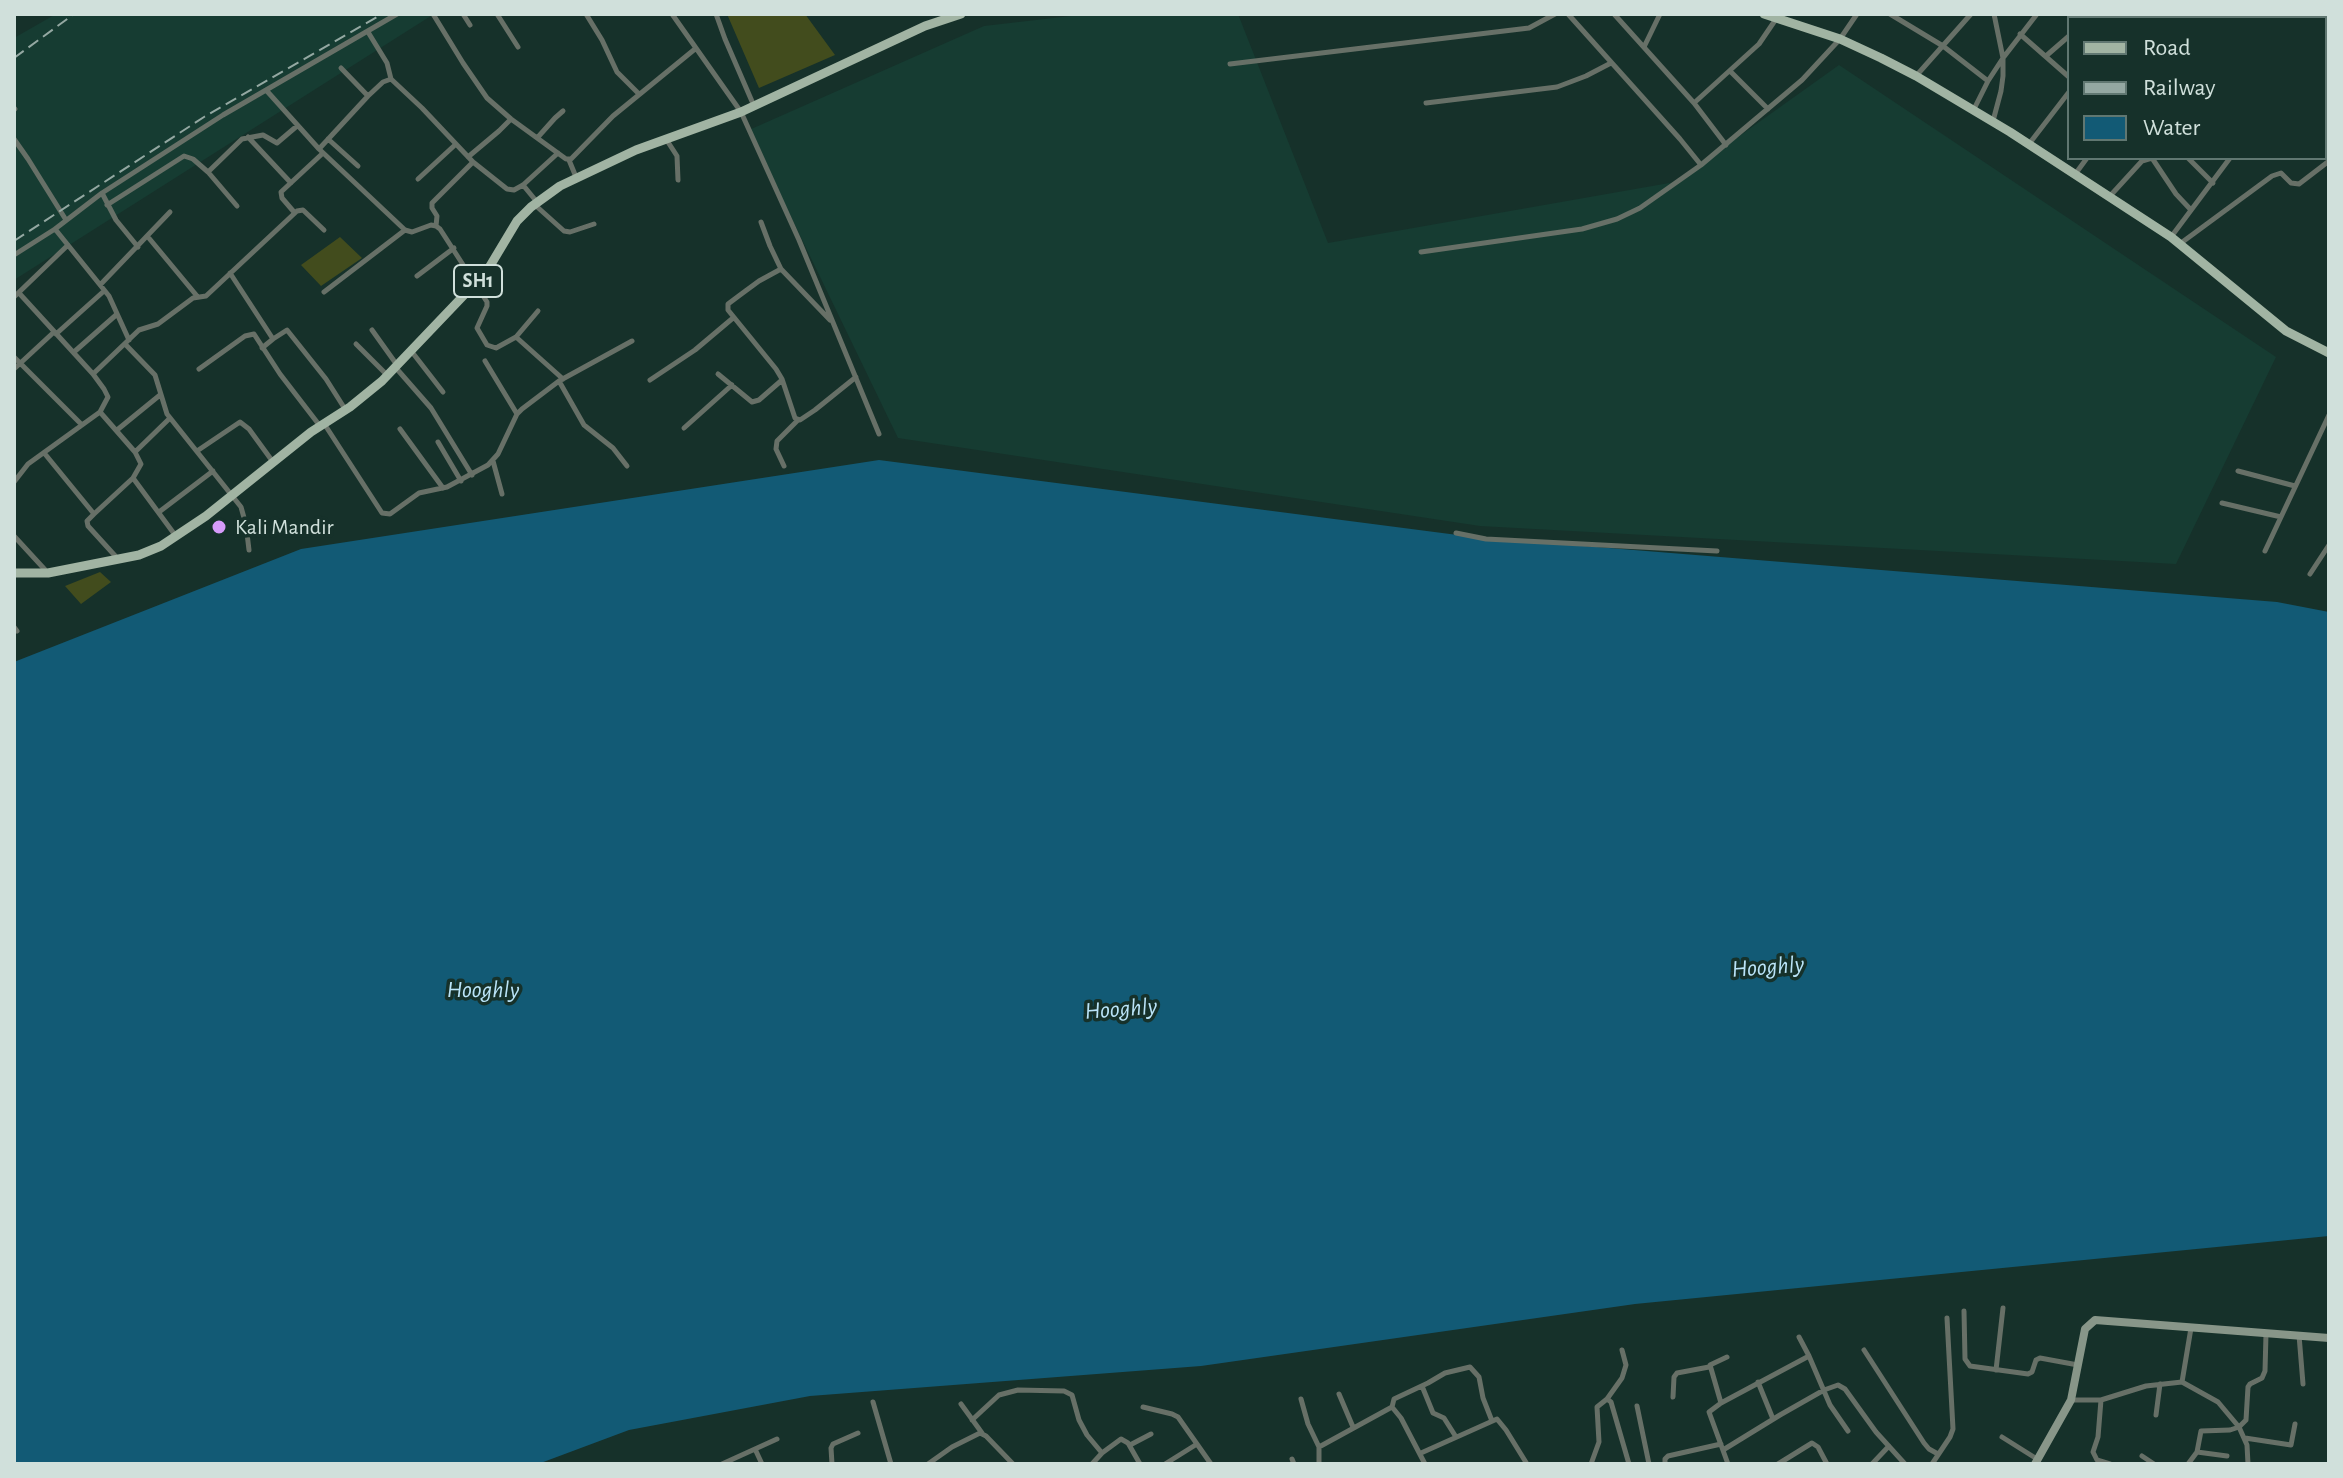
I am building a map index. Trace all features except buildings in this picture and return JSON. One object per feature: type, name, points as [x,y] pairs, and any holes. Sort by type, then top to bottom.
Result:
[{"type":"main road","name":"SH1","points":[[14,573],[48,573],[119,560],[151,551],[176,536],[346,410],[387,375],[475,284],[494,261],[517,221],[536,203],[577,178],[666,139],[741,112],[925,26],[961,14]]},
{"type":"main road","points":[[1764,14],[1840,39],[1916,76],[1993,121],[2171,237],[2286,331],[2329,353]]},
{"type":"street","points":[[14,255],[102,193],[223,115],[397,14]]},
{"type":"street","points":[[433,14],[487,98],[569,160],[577,178]]},
{"type":"street","points":[[463,14],[470,25]]},
{"type":"street","points":[[497,14],[518,47]]},
{"type":"street","points":[[586,14],[617,72],[639,94]]},
{"type":"street","points":[[672,14],[741,112],[799,240],[879,434]]},
{"type":"street","points":[[716,14],[754,106]]},
{"type":"street","points":[[1230,64],[1529,28],[1555,14]]},
{"type":"street","points":[[1568,14],[1701,165]]},
{"type":"street","points":[[1614,14],[1694,103],[1726,145]]},
{"type":"street","points":[[1644,47],[1660,14]]},
{"type":"street","points":[[1421,252],[1549,236],[1598,226],[1640,208],[1701,165],[1802,80],[1840,39],[1857,14]]},
{"type":"street","points":[[1890,14],[1943,46],[1988,81]]},
{"type":"street","points":[[1916,76],[1971,14]]},
{"type":"street","points":[[1993,121],[2003,84],[2003,58],[1994,14]]},
{"type":"street","points":[[1973,111],[2003,58],[2037,14]]},
{"type":"street","points":[[1694,103],[1763,39],[1777,18]]},
{"type":"street","points":[[368,32],[387,63],[391,79],[470,159],[507,189],[514,190],[523,185],[558,153]]},
{"type":"street","points":[[2020,34],[2067,75]]},
{"type":"street","points":[[2046,56],[2067,38]]},
{"type":"street","points":[[569,160],[639,94],[695,49]]},
{"type":"street","points":[[1426,103],[1557,87],[1611,63]]},
{"type":"street","points":[[341,68],[368,96]]},
{"type":"street","points":[[1730,71],[1768,109]]},
{"type":"street","points":[[294,212],[281,194],[368,96],[391,79]]},
{"type":"street","points":[[266,90],[321,151],[405,230],[412,232],[436,226],[454,248],[487,304],[477,328],[487,345],[496,348],[516,337],[538,311]]},
{"type":"street","points":[[2029,144],[2067,95]]},
{"type":"street","points":[[538,137],[563,111]]},
{"type":"street","points":[[436,226],[437,216],[432,203],[470,159],[511,119]]},
{"type":"street","points":[[208,172],[239,141],[263,135],[277,143],[297,126]]},
{"type":"street","points":[[248,137],[291,183]]},
{"type":"street","points":[[14,139],[66,220]]},
{"type":"street","points":[[328,139],[358,166]]},
{"type":"street","points":[[666,139],[677,156],[678,180]]},
{"type":"street","points":[[418,179],[456,144]]},
{"type":"street","points":[[107,205],[184,156],[193,159],[208,172],[237,206]]},
{"type":"street","points":[[2075,174],[2086,160]]},
{"type":"street","points":[[2110,196],[2145,160]]},
{"type":"street","points":[[2153,160],[2178,197],[2191,210]]},
{"type":"street","points":[[2190,160],[2213,183]]},
{"type":"street","points":[[2171,237],[2229,160]]},
{"type":"street","points":[[2180,244],[2272,176],[2281,173],[2291,183],[2299,184],[2329,161]]},
{"type":"street","points":[[523,185],[564,231],[578,231],[594,224]]},
{"type":"street","points":[[102,193],[119,225],[138,247]]},
{"type":"street","points":[[93,374],[144,327],[158,324],[197,296],[206,296],[294,212],[303,210],[324,230]]},
{"type":"street","points":[[14,369],[102,288],[170,212]]},
{"type":"street","points":[[761,222],[781,269],[834,323]]},
{"type":"street","points":[[55,229],[114,304],[127,342],[155,375],[170,418],[233,495],[243,514],[249,550]]},
{"type":"street","points":[[324,292],[405,230]]},
{"type":"street","points":[[148,237],[197,296]]},
{"type":"street","points":[[14,482],[28,464],[100,412],[108,397],[74,352],[16,295],[68,245]]},
{"type":"street","points":[[417,276],[454,248]]},
{"type":"street","points":[[781,269],[728,304],[728,310],[772,363],[782,379],[793,416],[798,420]]},
{"type":"street","points":[[230,273],[273,339]]},
{"type":"street","points":[[74,352],[116,315]]},
{"type":"street","points":[[650,380],[695,350],[733,318]]},
{"type":"street","points":[[262,348],[287,330],[346,410]]},
{"type":"street","points":[[372,330],[396,366],[431,408],[472,475]]},
{"type":"street","points":[[199,369],[249,334],[256,336],[382,513],[393,512],[419,493],[461,481],[493,461],[517,414],[561,380],[632,341]]},
{"type":"street","points":[[516,337],[561,380],[584,425],[613,448],[627,466]]},
{"type":"street","points":[[356,344],[387,375]]},
{"type":"street","points":[[411,351],[443,392]]},
{"type":"street","points":[[14,357],[82,425]]},
{"type":"street","points":[[485,361],[517,414]]},
{"type":"street","points":[[718,374],[749,400],[756,402],[782,379]]},
{"type":"street","points":[[784,466],[776,449],[777,441],[798,420],[856,376]]},
{"type":"street","points":[[684,428],[732,385]]},
{"type":"street","points":[[117,430],[160,395]]},
{"type":"street","points":[[100,412],[135,452],[141,464],[133,478],[87,521],[119,560]]},
{"type":"street","points":[[2265,551],[2329,415]]},
{"type":"street","points":[[135,452],[170,418]]},
{"type":"street","points":[[197,451],[240,422],[274,462]]},
{"type":"street","points":[[400,429],[443,488]]},
{"type":"street","points":[[438,442],[461,481]]},
{"type":"street","points":[[45,454],[94,514]]},
{"type":"street","points":[[493,461],[502,494]]},
{"type":"street","points":[[159,512],[213,471]]},
{"type":"street","points":[[2238,471],[2295,486]]},
{"type":"street","points":[[133,478],[176,536]]},
{"type":"street","points":[[2222,503],[2281,517]]},
{"type":"street","points":[[1456,533],[1486,539],[1717,551]]},
{"type":"street","points":[[14,536],[48,573]]},
{"type":"street","points":[[2310,574],[2329,545]]},
{"type":"street","points":[[1996,1370],[2003,1308]]},
{"type":"street","points":[[1964,1311],[1966,1363],[1970,1366],[2028,1374],[2040,1358],[2078,1365]]},
{"type":"street","points":[[1932,1464],[1953,1429],[1947,1318]]},
{"type":"street","points":[[2002,1437],[2036,1462],[2065,1415],[2071,1400],[2085,1329],[2095,1320],[2329,1338]]},
{"type":"street","points":[[2182,1382],[2191,1327]]},
{"type":"street","points":[[2188,1464],[2197,1452],[2201,1431],[2239,1427],[2247,1417],[2248,1387],[2262,1378],[2265,1371],[2266,1333]]},
{"type":"street","points":[[2299,1335],[2303,1384]]},
{"type":"street","points":[[1799,1337],[1830,1405],[1848,1431]]},
{"type":"street","points":[[1591,1464],[1599,1442],[1600,1424],[1596,1409],[1622,1378],[1626,1365],[1622,1350]]},
{"type":"street","points":[[1864,1350],[1924,1443],[1938,1454]]},
{"type":"street","points":[[1728,1464],[1709,1412],[1809,1356]]},
{"type":"street","points":[[1673,1397],[1677,1373],[1709,1367],[1727,1357]]},
{"type":"street","points":[[1425,1464],[1392,1407],[1394,1399],[1445,1373],[1470,1367],[1479,1377],[1492,1421]]},
{"type":"street","points":[[1709,1367],[1721,1403]]},
{"type":"street","points":[[1758,1382],[1773,1419]]},
{"type":"street","points":[[2071,1400],[2101,1400],[2160,1384],[2182,1382],[2218,1402],[2239,1427],[2245,1438],[2248,1464]]},
{"type":"street","points":[[2156,1415],[2160,1384]]},
{"type":"street","points":[[1665,1464],[1668,1456],[1722,1447],[1838,1385],[1845,1389],[1876,1432],[1905,1464]]},
{"type":"street","points":[[1422,1386],[1433,1413],[1444,1418],[1456,1437]]},
{"type":"street","points":[[972,1420],[992,1398],[999,1395],[1018,1390],[1064,1391],[1072,1395],[1087,1435],[1102,1453]]},
{"type":"street","points":[[1339,1394],[1353,1427]]},
{"type":"street","points":[[1301,1399],[1319,1447],[1319,1464]]},
{"type":"street","points":[[1607,1399],[1611,1402],[1629,1464]]},
{"type":"street","points":[[2101,1400],[2098,1437],[2093,1452],[2097,1460],[2110,1464]]},
{"type":"street","points":[[873,1402],[891,1464]]},
{"type":"street","points":[[961,1404],[983,1434],[1013,1464]]},
{"type":"street","points":[[1637,1406],[1649,1464]]},
{"type":"street","points":[[1143,1407],[1178,1417],[1211,1464]]},
{"type":"street","points":[[1319,1447],[1392,1407]]},
{"type":"street","points":[[1421,1453],[1492,1421],[1500,1421],[1527,1464]]},
{"type":"street","points":[[2245,1438],[2291,1445],[2295,1424]]},
{"type":"street","points":[[832,1464],[830,1451],[833,1444],[858,1433]]},
{"type":"street","points":[[928,1464],[952,1447],[976,1434],[983,1434]]},
{"type":"street","points":[[1130,1445],[1151,1434]]},
{"type":"street","points":[[724,1464],[777,1439]]},
{"type":"street","points":[[1092,1464],[1121,1439],[1130,1445],[1140,1464]]},
{"type":"street","points":[[1778,1464],[1812,1443],[1818,1447],[1827,1464]]},
{"type":"street","points":[[1165,1464],[1197,1444]]},
{"type":"street","points":[[1872,1464],[1889,1446]]},
{"type":"street","points":[[755,1449],[762,1464]]},
{"type":"street","points":[[2197,1452],[2227,1456]]},
{"type":"street","points":[[2142,1456],[2154,1464]]},
{"type":"shaded area","points":[[56,14],[434,14],[14,280],[14,38]]},
{"type":"shaded area","points":[[1088,14],[1238,14],[1328,243],[1675,182],[1839,65],[2276,357],[2176,564],[1480,526],[898,438],[749,130],[984,26]]},
{"type":"green space","points":[[727,14],[805,14],[835,55],[759,88]]},
{"type":"green space","points":[[340,237],[362,258],[321,286],[301,265]]},
{"type":"green space","points":[[100,572],[111,582],[81,604],[65,586]]},
{"type":"water","name":"Hooghly","points":[[879,460],[1473,537],[2277,602],[2329,612],[2329,1236],[1635,1304],[1201,1366],[810,1396],[629,1430],[538,1464],[14,1464],[14,662],[301,549]]},
{"type":"railway","points":[[14,58],[74,14]]},
{"type":"railway","points":[[14,241],[204,117],[382,14]]},
{"type":"place","name":"Kali Mandir","points":[[219,527]]}]
